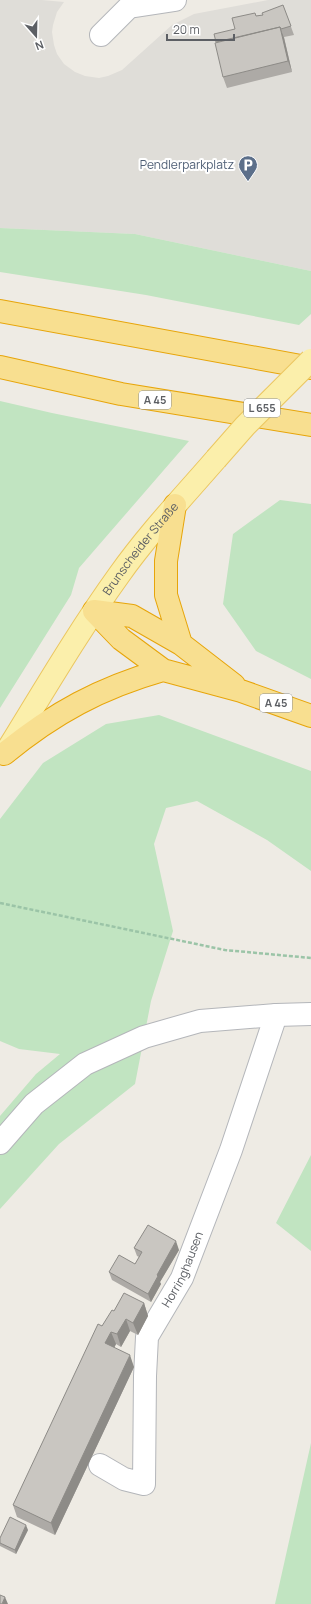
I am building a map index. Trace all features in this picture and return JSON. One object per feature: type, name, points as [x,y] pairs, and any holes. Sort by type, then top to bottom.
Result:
[{"type":"highway","points":[[0,311],[311,368]]},
{"type":"highway","name":"A 45","points":[[0,367],[121,394],[311,425]]},
{"type":"highway","points":[[175,505],[166,561],[166,595],[181,644]]},
{"type":"highway","name":"A 45","points":[[94,611],[132,616],[181,644],[241,691]]},
{"type":"highway","name":"A 45","points":[[94,611],[121,638],[163,670],[241,691],[311,716]]},
{"type":"highway","points":[[2,758],[28,734],[82,700],[111,687],[163,670]]},
{"type":"main road","name":"Brunscheider Straße","points":[[2,758],[94,611],[119,574],[175,505],[245,426],[311,360]]},
{"type":"street","points":[[101,34],[129,7],[175,0]]},
{"type":"street","points":[[0,1143],[34,1104],[85,1064],[144,1037],[200,1021],[276,1015],[311,1014]]},
{"type":"street","name":"Horringhausen","points":[[100,1465],[124,1480],[144,1484],[145,1376],[147,1337],[182,1278],[232,1150],[276,1015]]},
{"type":"path","points":[[0,903],[225,950],[311,958]]},
{"type":"shaded area","points":[[0,0],[42,0],[64,2],[57,12],[52,32],[57,54],[64,64],[75,72],[85,76],[99,78],[122,70],[172,25],[194,14],[268,0],[311,0],[311,271],[135,234],[0,228]]},
{"type":"green space","points":[[0,228],[135,234],[311,271],[311,314],[299,325],[146,295],[0,272]]},
{"type":"green space","points":[[0,401],[189,441],[79,568],[71,595],[0,708]]},
{"type":"green space","points":[[280,500],[311,504],[311,679],[256,651],[223,604],[233,534]]},
{"type":"green space","points":[[159,715],[311,771],[311,871],[267,840],[197,801],[166,808],[154,844],[173,931],[151,1001],[135,1084],[59,1144],[0,1209],[0,1116],[36,1074],[60,1054],[19,1049],[0,1041],[0,819],[43,763],[106,724]]},
{"type":"green space","points":[[311,1155],[311,1251],[276,1223]]},
{"type":"green space","points":[[311,1443],[311,1604],[275,1604]]},
{"type":"building","points":[[283,5],[291,26],[281,29],[280,27],[216,42],[214,34],[235,29],[232,18],[255,13],[256,16],[263,15],[262,13]]},
{"type":"building","points":[[280,27],[288,61],[223,77],[215,43]]},
{"type":"building","points":[[148,1225],[176,1241],[148,1294],[109,1272],[119,1255],[135,1264],[142,1252],[134,1248]]},
{"type":"building","points":[[124,1293],[144,1303],[133,1323],[126,1319],[117,1334],[111,1332],[105,1343],[130,1355],[51,1523],[13,1505],[98,1324],[102,1326],[112,1310],[114,1311]]},
{"type":"building","points":[[10,1517],[26,1525],[15,1550],[0,1543],[0,1538]]},
{"type":"building","points":[[0,1595],[5,1597],[2,1604],[0,1604]]},
{"type":"place","name":"Pendlerparkplatz","points":[[248,182]]}]
